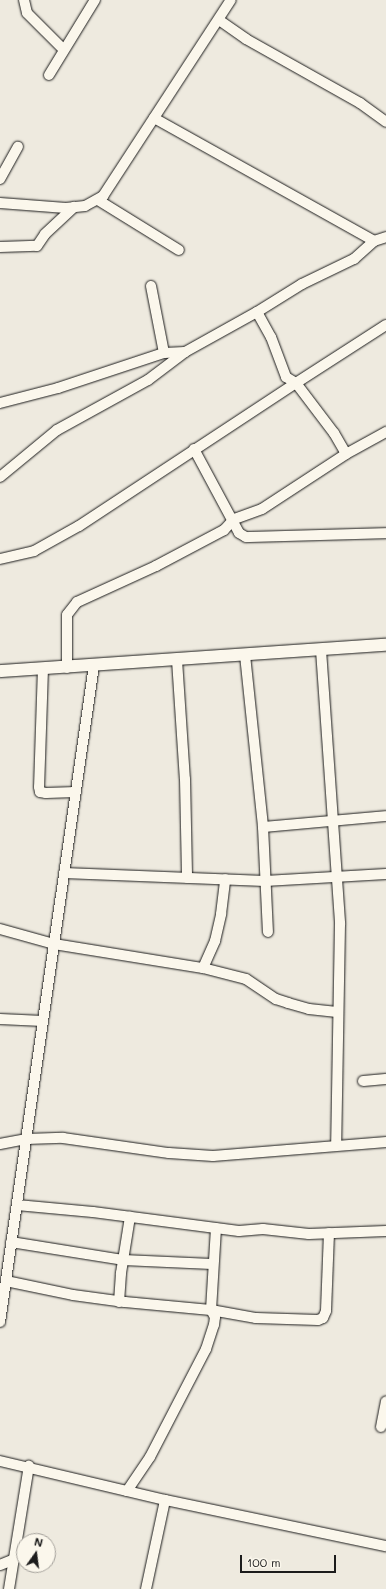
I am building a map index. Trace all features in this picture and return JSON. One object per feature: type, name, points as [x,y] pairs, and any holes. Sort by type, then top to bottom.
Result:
[{"type":"main road","points":[[0,671],[67,668],[386,645]]},
{"type":"street","points":[[24,0],[27,13],[64,50]]},
{"type":"street","points":[[49,75],[95,0]]},
{"type":"street","points":[[0,203],[74,207],[98,200],[154,118],[231,0]]},
{"type":"street","points":[[219,20],[246,39],[360,103],[386,122]]},
{"type":"street","points":[[154,118],[374,241]]},
{"type":"street","points":[[0,179],[18,147]]},
{"type":"street","points":[[98,200],[179,250]]},
{"type":"street","points":[[0,247],[37,246],[45,234],[74,207]]},
{"type":"street","points":[[0,477],[57,430],[148,380],[185,352],[257,312],[302,284],[354,259],[374,241],[386,237]]},
{"type":"street","points":[[151,286],[164,352]]},
{"type":"street","points":[[257,312],[271,337],[286,377],[296,383],[346,454]]},
{"type":"street","points":[[0,560],[34,551],[79,526],[194,449],[386,325]]},
{"type":"street","points":[[0,403],[58,388],[164,352],[185,352]]},
{"type":"street","points":[[67,668],[67,615],[76,602],[156,566],[224,530],[234,519],[262,509],[346,454],[386,432]]},
{"type":"street","points":[[194,449],[234,519],[239,533],[246,537],[386,533]]},
{"type":"street","points":[[321,650],[340,924],[337,1012],[336,1144]]},
{"type":"street","points":[[245,655],[263,827],[268,932]]},
{"type":"street","points":[[177,660],[185,779],[187,878]]},
{"type":"street","points":[[0,1322],[94,665]]},
{"type":"street","points":[[43,668],[40,792],[76,792]]},
{"type":"street","points":[[263,827],[386,816]]},
{"type":"street","points":[[64,873],[265,881],[338,878],[386,874]]},
{"type":"street","points":[[203,968],[215,941],[225,879]]},
{"type":"street","points":[[0,929],[54,944],[203,968],[246,979],[276,999],[288,1004],[309,1010],[337,1012]]},
{"type":"street","points":[[0,1019],[43,1021]]},
{"type":"street","points":[[363,1081],[386,1079]]},
{"type":"street","points":[[0,1144],[26,1139],[63,1138],[169,1153],[213,1156],[336,1144],[386,1142]]},
{"type":"street","points":[[17,1205],[216,1228],[328,1233],[386,1231]]},
{"type":"street","points":[[119,1302],[123,1260],[130,1217]]},
{"type":"street","points":[[127,1491],[150,1457],[206,1349],[214,1325],[215,1317],[211,1310],[212,1264],[216,1228]]},
{"type":"street","points":[[6,1281],[72,1295],[119,1302],[211,1310],[256,1318],[318,1320],[323,1318],[326,1311],[328,1233]]},
{"type":"street","points":[[11,1242],[123,1260],[212,1264]]},
{"type":"street","points":[[381,1427],[386,1401]]},
{"type":"street","points":[[0,1461],[29,1466],[165,1500],[386,1546]]},
{"type":"street","points":[[9,1589],[29,1466]]},
{"type":"street","points":[[146,1589],[165,1500]]},
{"type":"street","points":[[0,1565],[15,1559]]}]
